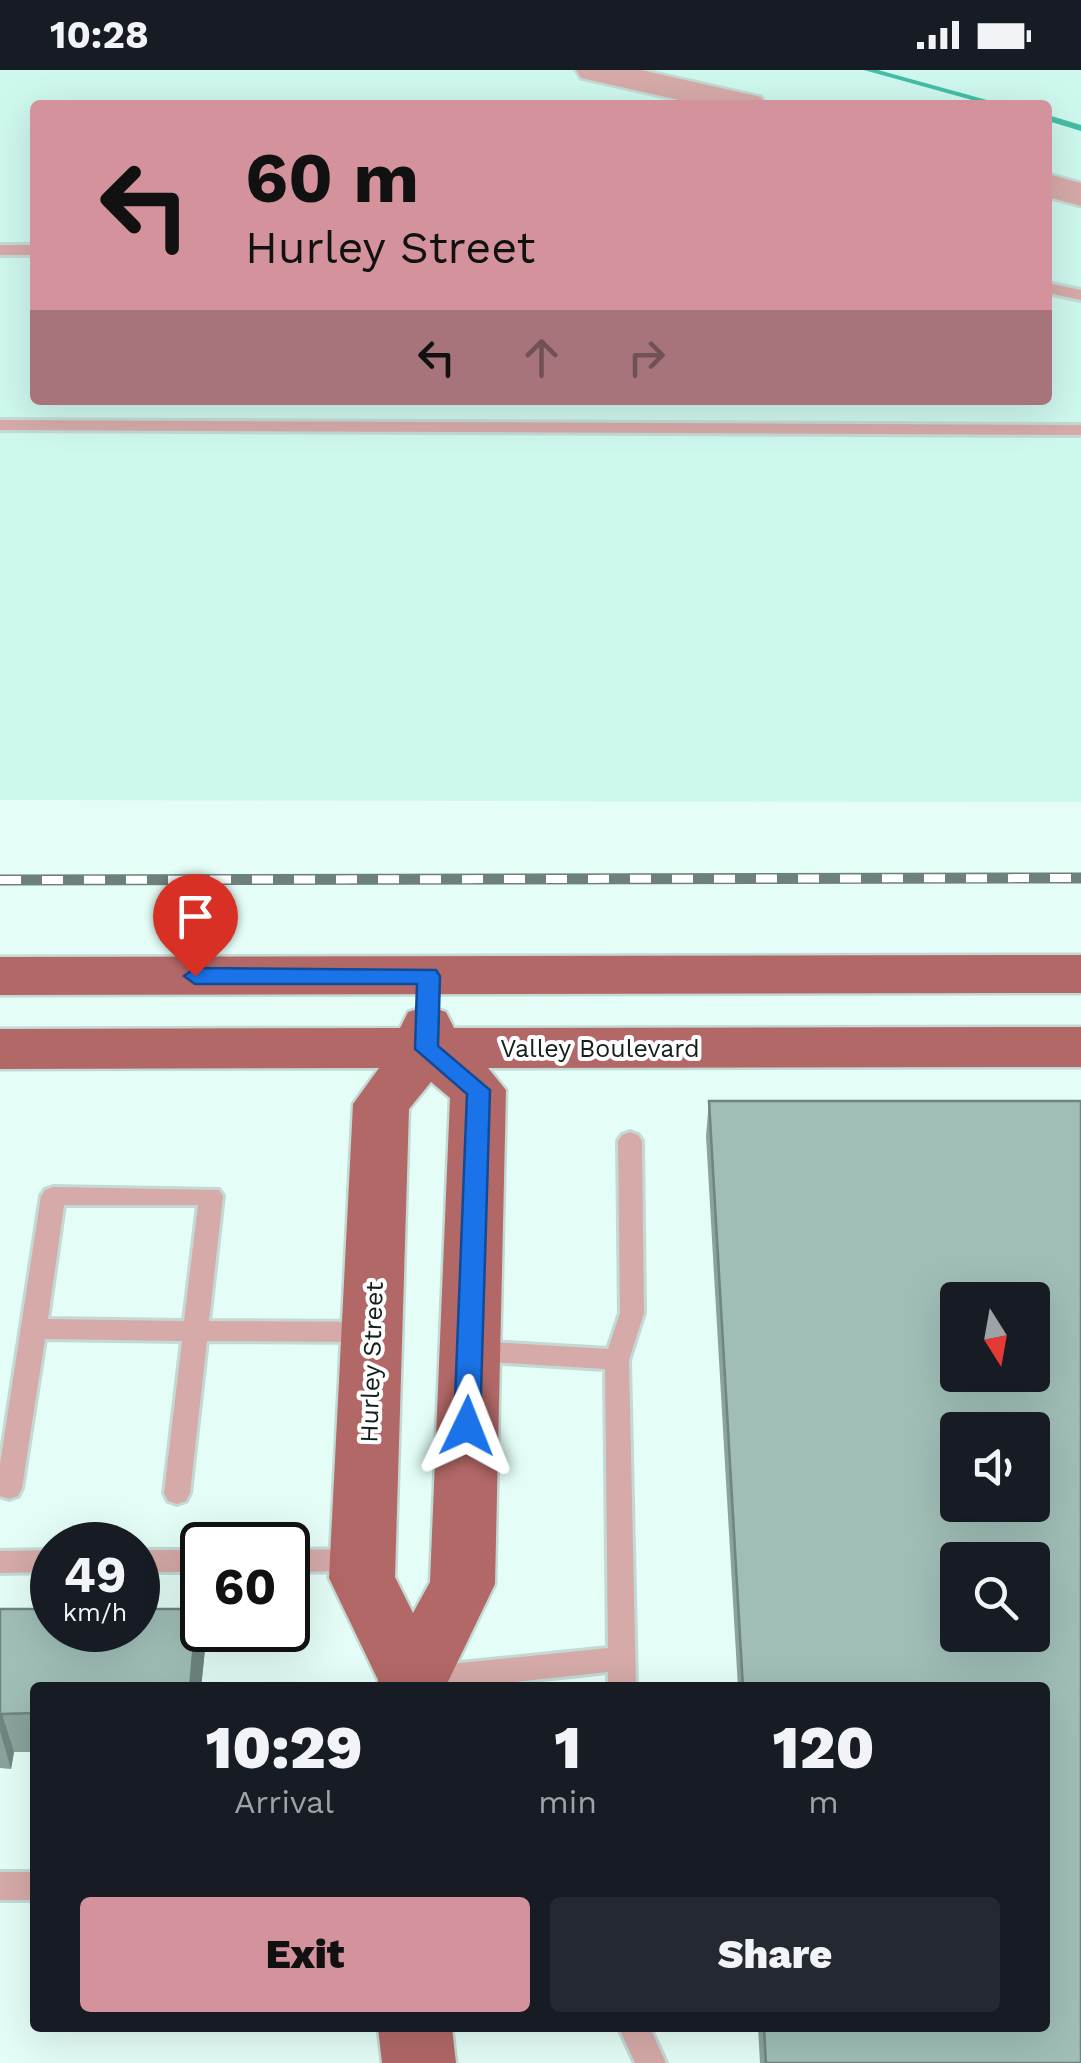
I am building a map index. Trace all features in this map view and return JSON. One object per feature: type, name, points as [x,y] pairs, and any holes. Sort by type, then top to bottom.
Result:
[{"type":"main road","points":[[0,976],[1081,974]]},
{"type":"main road","points":[[412,1682],[462,1584],[478,1090],[427,1049],[428,976]]},
{"type":"main road","name":"Valley Boulevard","points":[[0,1049],[1081,1047]]},
{"type":"main road","name":"Hurley Street","points":[[410,1682],[362,1578],[362,1560],[381,1104],[427,1049]]},
{"type":"main road","points":[[415,2032],[419,2063]]},
{"type":"street","points":[[594,70],[726,100]]},
{"type":"street","points":[[1052,186],[1081,195]]},
{"type":"lane","points":[[0,250],[30,250]]},
{"type":"lane","points":[[1052,289],[1081,295]]},
{"type":"lane","points":[[0,424],[1081,430]]},
{"type":"lane","points":[[622,1682],[616,1360],[632,1313],[630,1142]]},
{"type":"lane","points":[[9,1488],[53,1196],[211,1196],[177,1493]]},
{"type":"lane","points":[[34,1330],[372,1332]]},
{"type":"lane","points":[[470,1351],[616,1360]]},
{"type":"lane","points":[[310,1560],[362,1560]]},
{"type":"lane","points":[[0,1562],[30,1562]]},
{"type":"lane","points":[[427,1682],[622,1658]]},
{"type":"lane","points":[[0,1886],[30,1886]]},
{"type":"lane","points":[[636,2032],[650,2063]]},
{"type":"shaded area","points":[[0,70],[1081,70],[1081,802],[0,800]]},
{"type":"building","points":[[709,1101],[1081,1101],[1081,2063],[766,2063],[764,2032],[1050,2032],[1050,1682],[743,1682]]},
{"type":"building","points":[[0,1609],[30,1609],[30,1652],[160,1652],[160,1609],[180,1609],[180,1652],[193,1652],[191,1682],[30,1682],[30,1713],[2,1714],[0,1726]]},
{"type":"waterway","points":[[868,70],[981,100]]},
{"type":"waterway","points":[[1052,119],[1081,128]]},
{"type":"railway","points":[[0,880],[1081,878]]},
{"type":"route","points":[[195,976],[428,976],[427,1049],[478,1090],[467,1426]]}]
